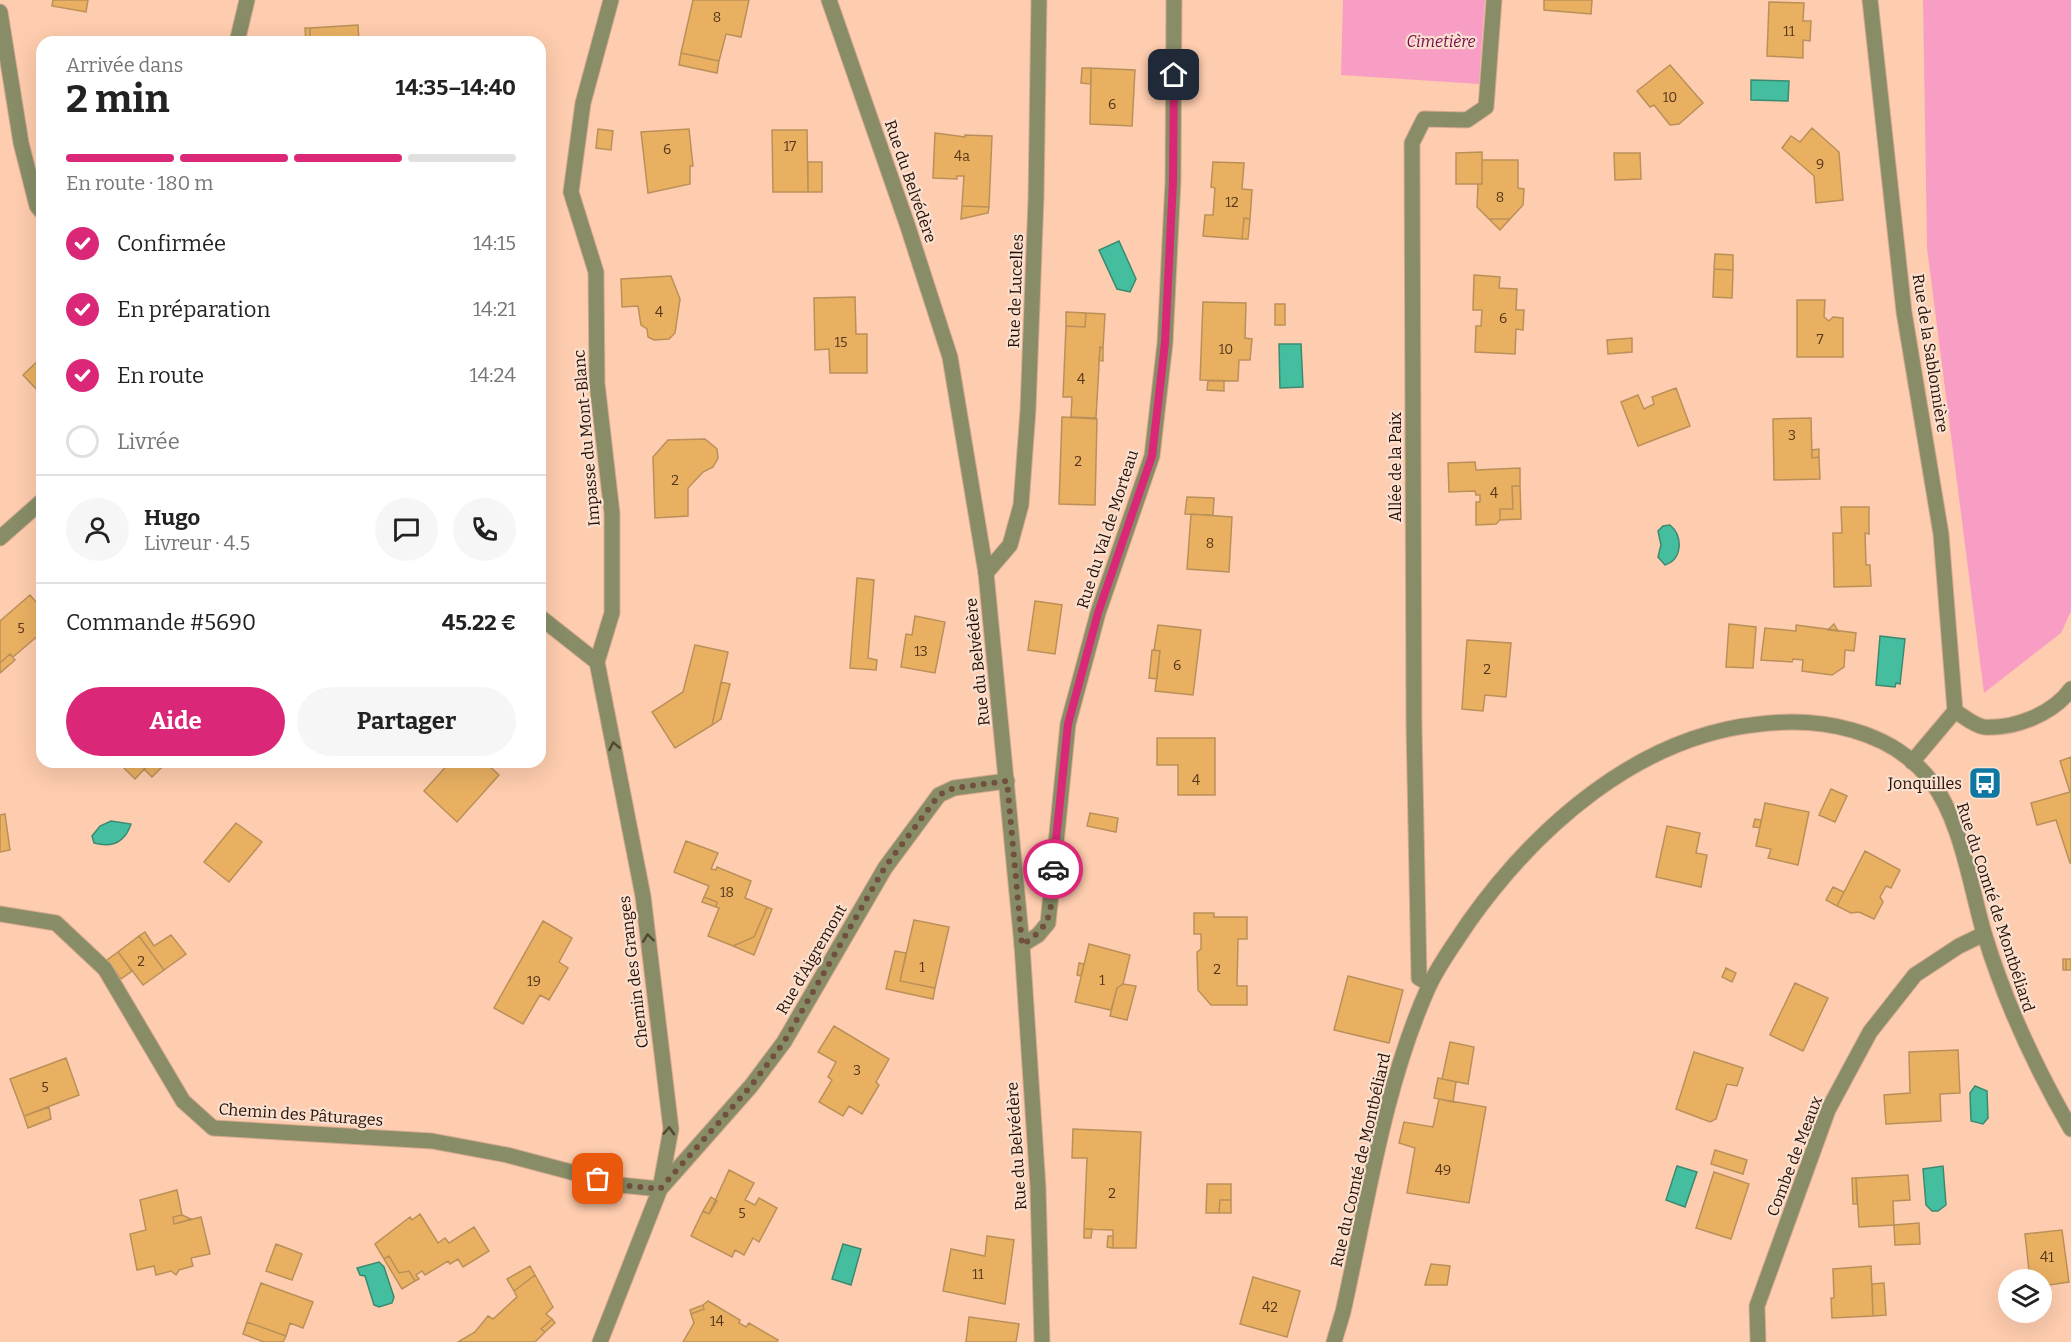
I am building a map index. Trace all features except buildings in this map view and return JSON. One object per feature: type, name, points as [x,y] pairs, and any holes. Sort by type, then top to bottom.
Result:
[{"type":"street","points":[[238,36],[247,0]]},
{"type":"street","name":"Impasse du Mont-Blanc","points":[[597,662],[612,613],[612,513],[597,383],[596,272],[571,192],[583,102],[611,0]]},
{"type":"street","name":"Rue du Belvédère","points":[[829,0],[907,224],[950,357],[986,573],[1022,945],[1038,1188],[1042,1342]]},
{"type":"street","name":"Rue de Lucelles","points":[[986,573],[1010,545],[1021,505],[1028,410],[1035,233],[1039,0]]},
{"type":"street","name":"Rue du Val de Morteau","points":[[1022,945],[1038,935],[1048,923],[1068,724],[1098,613],[1152,456],[1165,343],[1173,181],[1174,0]]},
{"type":"street","name":"Allée de la Paix","points":[[1430,984],[1419,978],[1418,966],[1414,726],[1412,143],[1424,119],[1467,120],[1486,107],[1494,0]]},
{"type":"street","name":"Rue de la Sablonnière","points":[[1870,0],[1904,312],[1941,534],[1955,711]]},
{"type":"street","points":[[0,12],[21,143],[36,202]]},
{"type":"street","points":[[0,538],[36,506]]},
{"type":"street","points":[[546,623],[597,662]]},
{"type":"street","name":"Chemin des Granges","points":[[597,662],[643,896],[671,1128],[660,1189],[600,1342]]},
{"type":"street","points":[[1912,762],[1955,711],[1982,727],[2028,722],[2065,697],[2071,689]]},
{"type":"street","name":"Rue du Comté de Montbéliard","points":[[1334,1342],[1344,1311],[1398,1069],[1430,984],[1490,893],[1541,837],[1610,779],[1655,754],[1706,734],[1753,724],[1794,720],[1834,724],[1876,738],[1912,762],[1931,781],[1949,813],[1984,934],[2014,1019],[2070,1127]]},
{"type":"street","name":"Rue d'Aigremont","points":[[660,1189],[751,1086],[784,1042],[885,867],[939,795],[954,788],[1007,781]]},
{"type":"street","name":"Chemin des Pâturages","points":[[0,914],[56,923],[105,969],[183,1101],[213,1128],[432,1141],[507,1155],[620,1185],[660,1189]]},
{"type":"street","name":"Combe de Meaux","points":[[1758,1342],[1757,1306],[1808,1164],[1828,1110],[1870,1032],[1915,975],[1959,946],[1984,934]]},
{"type":"green space","name":"Cimetière","points":[[1343,0],[1485,0],[1479,84],[1341,75]]},
{"type":"green space","points":[[1923,0],[2071,0],[2071,611],[2061,633],[1984,693],[1927,248]]},
{"type":"water","points":[[1751,80],[1789,81],[1788,101],[1751,100]]},
{"type":"water","points":[[1119,241],[1136,279],[1130,292],[1117,289],[1099,250]]},
{"type":"water","points":[[1279,344],[1301,344],[1303,387],[1280,388]]},
{"type":"water","points":[[1670,525],[1677,535],[1679,546],[1675,558],[1665,565],[1658,557],[1661,545],[1658,531],[1663,526]]},
{"type":"water","points":[[1880,636],[1905,639],[1900,684],[1896,683],[1895,687],[1876,685]]},
{"type":"water","points":[[111,821],[131,824],[125,835],[117,842],[107,845],[94,843],[92,836],[100,826]]},
{"type":"water","points":[[1975,1086],[1987,1091],[1988,1118],[1983,1124],[1971,1121],[1970,1093]]},
{"type":"water","points":[[1677,1166],[1697,1172],[1685,1207],[1666,1200]]},
{"type":"water","points":[[1943,1166],[1946,1205],[1938,1211],[1932,1211],[1926,1205],[1923,1169]]},
{"type":"water","points":[[843,1244],[861,1249],[851,1285],[832,1279]]},
{"type":"water","points":[[379,1262],[384,1267],[394,1297],[392,1303],[379,1307],[374,1305],[365,1276],[360,1275],[357,1268]]},
{"type":"way so far","points":[[598,1179],[620,1185],[660,1189],[751,1086],[784,1042],[885,867],[939,795],[954,788],[1007,781],[1022,945],[1038,935],[1048,923],[1053,869]]},
{"type":"place","name":"Jonquilles","points":[[1985,783]]},
{"type":"route","points":[[1053,869],[1068,724],[1098,613],[1152,456],[1165,343],[1173,181],[1174,75]]}]
